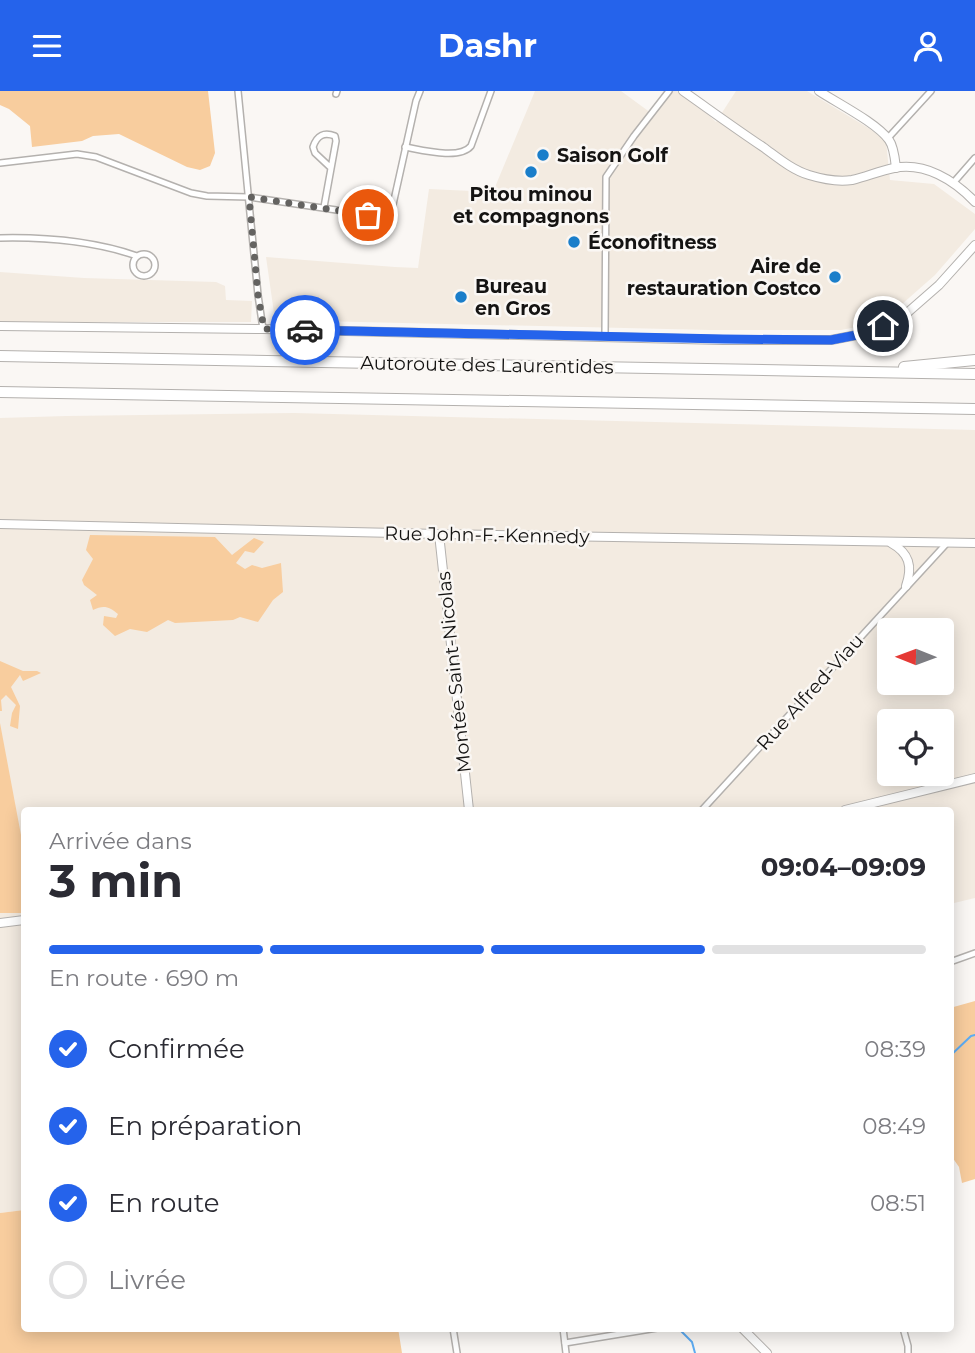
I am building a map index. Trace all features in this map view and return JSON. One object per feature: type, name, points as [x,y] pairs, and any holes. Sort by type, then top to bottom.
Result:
[{"type":"highway","name":"Autoroute des Laurentides","points":[[0,356],[975,374]]},
{"type":"highway","points":[[858,372],[975,360]]},
{"type":"highway","name":"Autoroute des Laurentides","points":[[0,392],[975,409]]},
{"type":"street","points":[[238,91],[258,295],[264,329]]},
{"type":"street","points":[[0,163],[77,154],[96,157],[191,193],[249,197],[390,218],[419,91]]},
{"type":"street","points":[[405,147],[432,152],[467,151],[491,91]]},
{"type":"street","points":[[605,336],[606,177],[626,146],[669,91]]},
{"type":"street","points":[[684,91],[804,174],[832,180],[850,180],[897,167],[918,169],[954,182],[975,202]]},
{"type":"street","points":[[819,91],[888,138],[897,167]]},
{"type":"street","points":[[888,138],[932,91]]},
{"type":"street","points":[[324,207],[336,141],[335,136],[328,133],[315,139],[313,147],[315,153],[331,168]]},
{"type":"street","points":[[954,182],[975,158]]},
{"type":"street","points":[[963,189],[975,195]]},
{"type":"street","points":[[0,238],[59,239],[137,256],[144,253],[155,261],[155,268],[150,274],[143,276],[136,273],[133,266],[137,256]]},
{"type":"street","points":[[0,326],[831,340],[867,333],[899,320],[939,285],[975,245]]},
{"type":"street","name":"Rue John-F.-Kennedy","points":[[0,524],[975,543]]},
{"type":"street","name":"Montée Saint-Nicolas","points":[[439,534],[468,807]]},
{"type":"street","points":[[888,542],[906,555],[909,571],[906,586]]},
{"type":"street","name":"Rue Alfred-Viau","points":[[705,807],[947,543]]},
{"type":"street","points":[[857,807],[975,778]]},
{"type":"street","points":[[0,923],[21,920]]},
{"type":"street","points":[[954,961],[975,953]]},
{"type":"street","points":[[454,1332],[457,1353]]},
{"type":"street","points":[[564,1332],[566,1353]]},
{"type":"street","points":[[565,1343],[632,1332]]},
{"type":"street","points":[[746,1332],[767,1353]]},
{"type":"street","points":[[904,1332],[908,1353]]},
{"type":"shaded area","points":[[0,91],[208,91],[215,153],[210,166],[200,170],[187,167],[119,134],[32,147],[30,126],[0,105]]},
{"type":"shaded area","points":[[535,91],[621,91],[651,113],[667,91],[684,91],[716,122],[736,91],[807,91],[886,141],[890,180],[934,184],[975,214],[975,229],[935,275],[893,312],[867,325],[841,330],[710,330],[275,320],[266,257],[418,268],[429,189],[493,192]]},
{"type":"shaded area","points":[[0,272],[84,278],[216,282],[225,286],[226,300],[252,301],[251,322],[0,322]]},
{"type":"shaded area","points":[[294,413],[975,430],[975,898],[954,903],[954,807],[21,807],[21,1210],[0,1213],[0,418]]},
{"type":"shaded area","points":[[90,535],[215,537],[232,555],[254,538],[264,542],[254,553],[245,551],[236,563],[245,569],[252,565],[262,568],[281,563],[283,592],[273,600],[258,622],[240,617],[233,620],[175,623],[168,620],[147,632],[130,629],[115,636],[103,625],[104,616],[116,618],[118,614],[106,607],[93,610],[90,600],[97,595],[84,585],[82,580],[93,559],[86,550]]},
{"type":"shaded area","points":[[0,661],[23,671],[41,673],[23,681],[20,675],[11,687],[20,706],[18,729],[10,726],[16,705],[6,695],[1,700],[0,711]]},
{"type":"shaded area","points":[[0,723],[21,835],[21,913],[0,913]]},
{"type":"shaded area","points":[[975,1001],[975,1179],[962,1183],[959,1167],[954,1160],[954,1007]]},
{"type":"shaded area","points":[[21,1210],[21,1332],[399,1332],[402,1353],[0,1353],[0,1213]]},
{"type":"waterway","points":[[954,1052],[975,1035]]},
{"type":"waterway","points":[[682,1332],[692,1342],[695,1353]]},
{"type":"way so far","points":[[305,330],[264,329],[258,295],[249,197],[368,215]]},
{"type":"place","name":"Saison Golf","points":[[543,155]]},
{"type":"place","name":"Pitou minou et compagnons","points":[[531,172]]},
{"type":"place","name":"Éconofitness","points":[[574,242]]},
{"type":"place","name":"Aire de restauration Costco","points":[[835,277]]},
{"type":"place","name":"Bureau en Gros","points":[[461,297]]},
{"type":"route","points":[[305,330],[831,340],[867,333],[883,326]]}]
